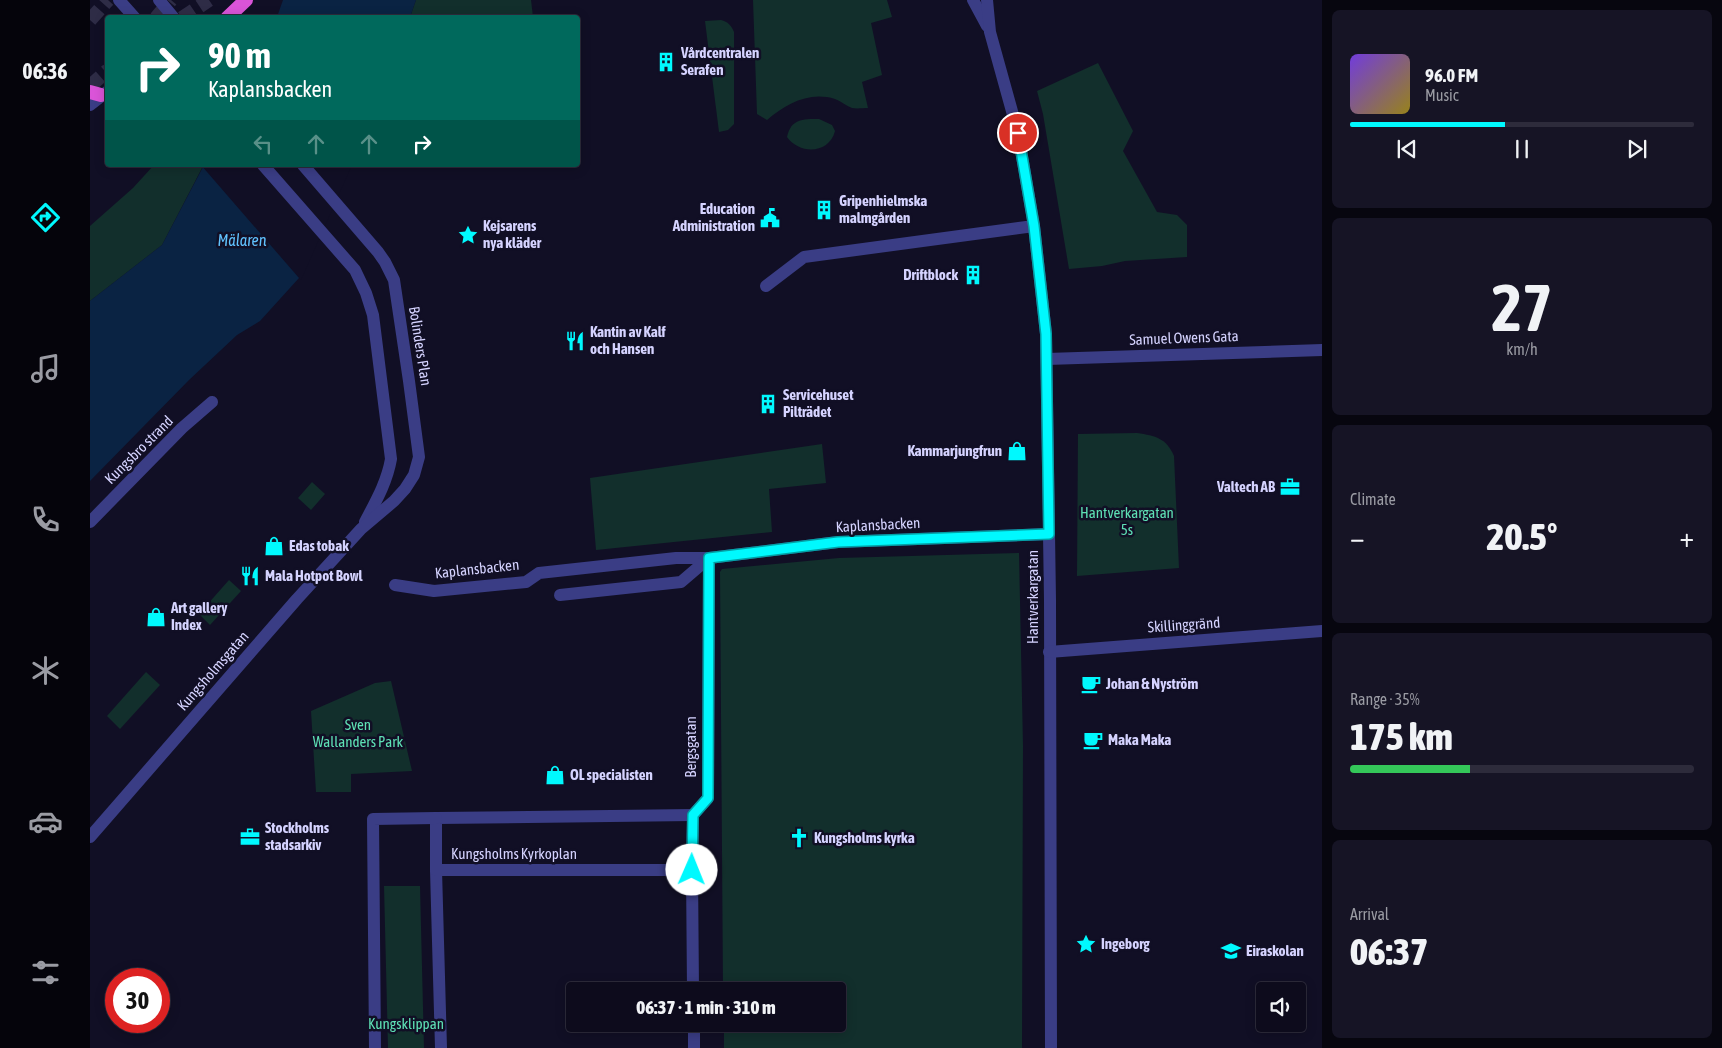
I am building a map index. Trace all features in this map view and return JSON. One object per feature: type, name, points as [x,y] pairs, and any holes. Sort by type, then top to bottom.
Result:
[{"type":"highway","points":[[230,15],[246,0]]},
{"type":"street","points":[[119,0],[132,15]]},
{"type":"street","points":[[159,0],[172,15]]},
{"type":"street","name":"Hantverkargatan","points":[[973,0],[990,32]]},
{"type":"street","name":"Hantverkargatan","points":[[987,0],[990,32],[1018,133],[1034,226],[1046,334],[1052,1048]]},
{"type":"street","points":[[90,105],[100,93]]},
{"type":"street","name":"Kungsholmsgatan","points":[[265,167],[355,270],[366,292],[373,316],[391,459],[389,474],[361,529]]},
{"type":"street","name":"Bolinders Plan","points":[[304,167],[386,262],[394,280],[410,381],[419,457]]},
{"type":"street","points":[[766,286],[804,257],[1034,226]]},
{"type":"street","name":"Samuel Owens Gata","points":[[1047,359],[1322,350]]},
{"type":"street","name":"Kungsbro strand","points":[[90,522],[182,428],[212,402]]},
{"type":"street","name":"Kungsholmsgatan","points":[[90,837],[297,599],[361,529],[405,489],[414,475],[419,457]]},
{"type":"street","name":"Kaplansbacken","points":[[395,585],[434,591],[526,582],[539,573],[676,558],[709,558],[838,542],[1049,534]]},
{"type":"street","points":[[560,595],[681,582],[709,558]]},
{"type":"street","name":"Bergsgatan","points":[[693,815],[708,798],[709,558]]},
{"type":"street","name":"Skillinggränd","points":[[1049,652],[1322,631]]},
{"type":"street","points":[[375,1048],[373,820],[693,815],[693,982]]},
{"type":"street","name":"Kungsholms Kyrkoplan","points":[[436,818],[436,870],[692,870]]},
{"type":"street","points":[[436,870],[441,1048]]},
{"type":"street","points":[[694,1032],[694,1048]]},
{"type":"green space","points":[[416,0],[531,0],[533,15],[411,15]]},
{"type":"green space","points":[[753,0],[887,0],[892,17],[871,23],[882,75],[862,82],[868,108],[852,108],[835,99],[816,97],[798,100],[767,120],[757,114]]},
{"type":"green space","points":[[721,20],[729,24],[734,32],[734,124],[728,130],[719,132],[705,21]]},
{"type":"green space","points":[[1098,63],[1133,131],[1123,151],[1157,212],[1177,215],[1187,225],[1187,257],[1125,261],[1102,266],[1069,269],[1043,114],[1037,91]]},
{"type":"green space","points":[[807,119],[819,119],[832,125],[835,131],[832,139],[821,148],[806,149],[799,147],[787,137],[794,123]]},
{"type":"green space","points":[[152,167],[202,168],[162,245],[90,301],[90,226],[133,188]]},
{"type":"green space","name":"Hantverkargatan 5s","points":[[1137,433],[1160,439],[1168,445],[1174,456],[1179,568],[1077,576],[1078,434]]},
{"type":"green space","points":[[822,444],[826,483],[769,489],[772,532],[596,550],[590,478]]},
{"type":"green space","points":[[312,482],[325,494],[311,510],[298,498]]},
{"type":"green space","points":[[1019,553],[1023,746],[1022,1048],[724,1048],[724,1032],[846,1032],[846,982],[723,982],[720,572],[722,569],[839,558]]},
{"type":"green space","points":[[229,580],[241,591],[210,625],[199,614]]},
{"type":"green space","points":[[146,672],[160,685],[120,729],[107,716]]},
{"type":"green space","name":"Sven Wallanders Park","points":[[391,681],[412,771],[351,774],[351,792],[316,792],[311,711],[375,683]]},
{"type":"green space","name":"Kungsklippan","points":[[384,886],[420,886],[424,1048],[388,1048]]},
{"type":"water","points":[[283,0],[416,0],[411,15],[278,15]]},
{"type":"water","name":"Mälaren","points":[[203,167],[349,167],[299,278],[260,321],[237,335],[189,380],[90,481],[90,301],[162,245]]},
{"type":"pier","points":[[203,167],[351,167],[301,280]]},
{"type":"tunnel","points":[[90,20],[108,0]]},
{"type":"tunnel","points":[[158,15],[171,0]]},
{"type":"tunnel","points":[[186,15],[209,0]]},
{"type":"tunnel","points":[[90,86],[105,73]]},
{"type":"place","name":"Vårdcentralen Serafen","points":[[666,62]]},
{"type":"place","name":"Gripenhielmska malmgården","points":[[824,210]]},
{"type":"place","name":"Education Administration","points":[[770,218]]},
{"type":"place","name":"Kejsarens nya kläder","points":[[468,235]]},
{"type":"place","name":"Driftblock","points":[[973,275]]},
{"type":"place","name":"Kantin av Kalf och Hansen","points":[[575,341]]},
{"type":"place","name":"Servicehuset Pilträdet","points":[[768,404]]},
{"type":"place","name":"Kammarjungfrun","points":[[1017,451]]},
{"type":"place","name":"Valtech AB","points":[[1290,487]]},
{"type":"place","name":"Edas tobak","points":[[274,546]]},
{"type":"place","name":"Mala Hotpot Bowl","points":[[250,576]]},
{"type":"place","name":"Art gallery Index","points":[[156,617]]},
{"type":"place","name":"Johan & Nyström","points":[[1091,684]]},
{"type":"place","name":"Maka Maka","points":[[1093,740]]},
{"type":"place","name":"OL specialisten","points":[[555,775]]},
{"type":"place","name":"Stockholms stadsarkiv","points":[[250,837]]},
{"type":"place","name":"Kungsholms kyrka","points":[[799,838]]},
{"type":"place","name":"Ingeborg","points":[[1086,944]]},
{"type":"place","name":"Eiraskolan","points":[[1231,951]]},
{"type":"route","points":[[692,870],[693,815],[708,798],[709,558],[838,542],[1049,534],[1046,334],[1034,226],[1018,133]]}]
